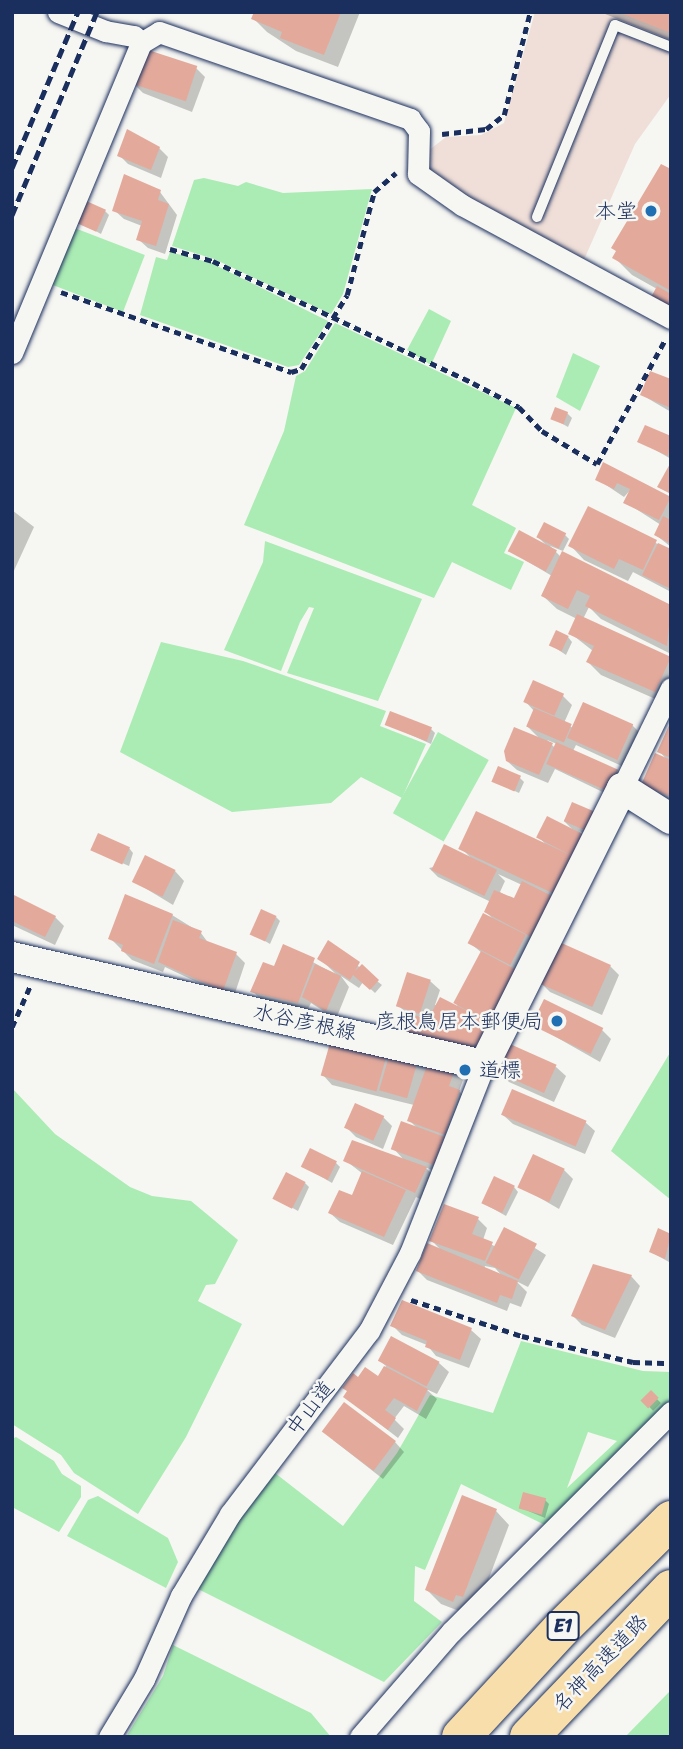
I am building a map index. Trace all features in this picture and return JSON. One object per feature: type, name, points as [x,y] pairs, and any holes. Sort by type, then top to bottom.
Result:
[{"type":"highway","name":"E1","points":[[461,1737],[561,1629],[671,1520]]},
{"type":"highway","name":"名神高速道路","points":[[529,1737],[671,1589]]},
{"type":"main road","points":[[484,1065],[622,788],[671,819]]},
{"type":"main road","name":"水谷彦根線","points":[[25,960],[321,1024],[484,1065]]},
{"type":"street","points":[[58,12],[105,31],[134,36],[141,43]]},
{"type":"street","points":[[12,353],[141,43],[159,32],[223,51],[410,119],[420,140],[416,165],[418,174],[462,205],[671,318]]},
{"type":"street","points":[[622,788],[671,688]]},
{"type":"street","name":"中山道","points":[[109,1737],[144,1679],[181,1596],[230,1514],[369,1331],[460,1136],[484,1065]]},
{"type":"street","points":[[360,1737],[451,1632],[671,1412]]},
{"type":"lane","points":[[537,217],[615,25],[671,47]]},
{"type":"path","points":[[420,140],[496,124],[510,101],[530,12]]},
{"type":"path","points":[[40,285],[291,372],[301,369],[347,295],[374,192],[390,176],[416,165]]},
{"type":"path","points":[[170,249],[213,261],[520,407],[542,431],[597,464],[671,330]]},
{"type":"path","points":[[12,1027],[25,960]]},
{"type":"path","points":[[389,1293],[522,1336],[633,1362],[671,1363]]},
{"type":"shaded area","points":[[535,12],[671,12],[671,94],[635,144],[583,262],[464,196],[425,169],[424,154],[446,137],[481,135],[504,123]]},
{"type":"green space","points":[[204,178],[238,186],[246,182],[283,193],[372,189],[343,294],[331,314],[214,259],[172,246],[194,180]]},
{"type":"green space","points":[[72,227],[145,255],[123,312],[50,284]]},
{"type":"green space","points":[[170,252],[211,263],[328,321],[299,365],[288,367],[140,315],[156,257],[167,260]]},
{"type":"green space","points":[[429,309],[451,321],[431,365],[407,350]]},
{"type":"green space","points":[[335,323],[516,408],[472,505],[516,528],[504,553],[524,562],[511,590],[452,562],[434,598],[244,525],[284,431],[296,376],[305,371]]},
{"type":"green space","points":[[573,353],[600,366],[580,411],[556,397]]},
{"type":"green space","points":[[265,541],[422,599],[378,701],[287,673],[314,608],[309,607],[300,622],[281,671],[224,650],[263,562]]},
{"type":"green space","points":[[161,642],[243,661],[386,711],[380,726],[426,744],[402,798],[361,777],[331,803],[232,812],[120,752]]},
{"type":"green space","points":[[438,732],[489,760],[444,841],[393,813]]},
{"type":"green space","points":[[671,1051],[671,1200],[611,1151]]},
{"type":"green space","points":[[12,1088],[55,1134],[130,1187],[152,1196],[191,1201],[238,1240],[215,1284],[206,1285],[198,1301],[242,1324],[186,1437],[138,1514],[74,1473],[61,1455],[12,1424]]},
{"type":"green space","points":[[521,1341],[643,1371],[671,1372],[671,1404],[545,1525],[461,1484],[425,1570],[415,1566],[414,1601],[442,1622],[384,1682],[196,1588],[231,1529],[275,1473],[343,1526],[397,1453],[430,1395],[493,1413]],"holes":[[[588,1432],[617,1441],[567,1488]]]},
{"type":"green space","points":[[16,1437],[54,1461],[62,1474],[81,1486],[81,1497],[59,1532],[12,1507],[12,1439]]},
{"type":"green space","points":[[98,1496],[168,1538],[178,1562],[166,1588],[67,1536],[88,1500]]},
{"type":"green space","points":[[173,1645],[311,1713],[331,1737],[126,1737],[163,1676]]},
{"type":"green space","points":[[671,1690],[671,1737],[625,1737]]},
{"type":"building","points":[[254,12],[341,12],[324,55],[280,38],[282,32],[251,19]]},
{"type":"building","points":[[618,12],[671,12],[671,33]]},
{"type":"building","points":[[145,49],[197,66],[186,101],[134,84]]},
{"type":"building","points":[[127,129],[160,147],[151,170],[117,156]]},
{"type":"building","name":"本堂","points":[[661,164],[671,169],[671,291],[612,258],[616,251],[611,248]]},
{"type":"building","points":[[124,174],[161,190],[158,200],[169,204],[156,246],[136,240],[142,221],[112,211]]},
{"type":"building","points":[[84,200],[106,210],[96,232],[74,222]]},
{"type":"building","points":[[657,286],[671,294],[671,313],[649,301]]},
{"type":"building","points":[[650,371],[671,379],[671,408],[640,395]]},
{"type":"building","points":[[555,407],[568,412],[563,424],[550,419]]},
{"type":"building","points":[[645,425],[671,436],[668,456],[637,442]]},
{"type":"building","points":[[603,462],[671,497],[659,520],[623,503],[630,489],[617,483],[614,489],[595,480]]},
{"type":"building","points":[[671,462],[671,494],[657,487]]},
{"type":"building","points":[[588,506],[657,540],[643,570],[619,559],[614,569],[568,546]]},
{"type":"building","points":[[663,516],[671,520],[671,544],[654,535]]},
{"type":"building","points":[[544,522],[566,533],[559,548],[536,537]]},
{"type":"building","points":[[519,530],[557,550],[546,571],[508,551]]},
{"type":"building","points":[[658,543],[671,549],[671,589],[642,575]]},
{"type":"building","points":[[562,551],[671,605],[667,646],[585,606],[590,596],[577,590],[568,609],[541,596]]},
{"type":"building","points":[[577,614],[671,657],[655,692],[586,662],[594,646],[568,634]]},
{"type":"building","points":[[556,630],[569,636],[562,651],[549,645]]},
{"type":"building","points":[[533,680],[564,694],[554,716],[523,702]]},
{"type":"building","points":[[583,702],[633,724],[617,760],[567,738]]},
{"type":"building","points":[[534,708],[572,724],[564,742],[526,726]]},
{"type":"building","points":[[390,711],[432,727],[427,741],[385,725]]},
{"type":"building","points":[[671,721],[671,758],[657,752]]},
{"type":"building","points":[[514,727],[553,743],[539,775],[506,761],[504,751]]},
{"type":"building","points":[[556,742],[618,770],[608,792],[546,764]]},
{"type":"building","points":[[655,753],[671,760],[669,796],[641,785]]},
{"type":"building","points":[[498,766],[521,776],[514,791],[491,782]]},
{"type":"building","points":[[572,802],[595,812],[587,831],[564,821]]},
{"type":"building","points":[[476,811],[576,857],[558,896],[458,849]]},
{"type":"building","points":[[547,816],[584,835],[574,856],[536,837]]},
{"type":"building","points":[[98,833],[130,847],[122,865],[90,850]]},
{"type":"building","points":[[444,844],[497,870],[484,896],[431,870]]},
{"type":"building","points":[[145,855],[176,870],[162,897],[132,882]]},
{"type":"building","points":[[522,881],[556,898],[535,939],[484,912],[494,890],[514,898]]},
{"type":"building","points":[[12,894],[56,916],[45,937],[12,921]]},
{"type":"building","points":[[125,894],[173,914],[154,964],[121,951],[123,945],[108,939]]},
{"type":"building","points":[[261,909],[277,916],[265,941],[250,935]]},
{"type":"building","points":[[483,913],[526,935],[510,965],[468,943]]},
{"type":"building","points":[[173,920],[202,931],[199,938],[237,952],[223,991],[158,962]]},
{"type":"building","points":[[328,940],[360,962],[355,971],[362,964],[379,980],[370,990],[353,975],[350,980],[317,959]]},
{"type":"building","points":[[557,941],[611,965],[592,1007],[538,983]]},
{"type":"building","points":[[283,944],[315,958],[298,1003],[250,992],[263,962],[274,966]]},
{"type":"building","points":[[481,951],[516,970],[489,1022],[453,1003]]},
{"type":"building","points":[[315,964],[341,976],[326,1011],[302,997]]},
{"type":"building","points":[[407,972],[431,980],[420,1014],[396,1006]]},
{"type":"building","points":[[440,997],[491,1023],[478,1051],[405,1035],[410,1014],[428,1019]]},
{"type":"building","points":[[544,999],[603,1028],[591,1054],[531,1025]]},
{"type":"building","points":[[332,1036],[388,1052],[376,1091],[321,1075]]},
{"type":"building","points":[[510,1044],[557,1065],[544,1093],[497,1072]]},
{"type":"building","points":[[391,1049],[419,1057],[407,1098],[379,1090]]},
{"type":"building","points":[[429,1060],[455,1069],[449,1086],[460,1090],[445,1135],[407,1121]]},
{"type":"building","points":[[512,1089],[587,1121],[576,1146],[501,1115]]},
{"type":"building","points":[[355,1103],[384,1116],[373,1141],[344,1128]]},
{"type":"building","points":[[401,1121],[444,1137],[434,1165],[391,1149]]},
{"type":"building","points":[[352,1140],[427,1167],[415,1193],[343,1161]]},
{"type":"building","points":[[310,1148],[337,1161],[328,1180],[301,1167]]},
{"type":"building","points":[[533,1154],[565,1169],[549,1202],[517,1188]]},
{"type":"building","points":[[362,1171],[406,1190],[384,1237],[328,1213],[339,1190],[352,1195]]},
{"type":"building","points":[[286,1172],[306,1182],[292,1209],[272,1199]]},
{"type":"building","points":[[494,1176],[515,1186],[502,1213],[481,1203]]},
{"type":"building","points":[[444,1204],[479,1217],[472,1234],[493,1242],[485,1261],[429,1241]]},
{"type":"building","points":[[504,1227],[537,1244],[519,1279],[486,1263]]},
{"type":"building","points":[[658,1228],[671,1234],[665,1259],[649,1252]]},
{"type":"building","points":[[427,1243],[518,1281],[512,1299],[500,1295],[497,1303],[416,1271]]},
{"type":"building","points":[[593,1264],[632,1275],[605,1330],[571,1316]]},
{"type":"building","points":[[402,1300],[472,1328],[460,1360],[425,1347],[427,1341],[390,1326]]},
{"type":"building","points":[[391,1336],[440,1362],[426,1387],[378,1361]]},
{"type":"building","points":[[384,1366],[428,1389],[417,1411],[394,1398],[385,1410],[396,1418],[388,1430],[343,1397],[347,1391],[342,1388],[353,1373],[358,1377],[365,1367],[378,1376]]},
{"type":"building","points":[[651,1390],[659,1398],[648,1408],[640,1401]]},
{"type":"building","points":[[344,1402],[396,1441],[374,1471],[322,1432]]},
{"type":"building","points":[[523,1492],[546,1498],[542,1515],[519,1508]]},
{"type":"building","points":[[462,1495],[497,1509],[463,1597],[456,1595],[453,1602],[425,1590]]},
{"type":"railway","points":[[12,168],[78,12]]},
{"type":"railway","points":[[12,215],[97,12]]},
{"type":"place","name":"本堂","points":[[651,211]]},
{"type":"place","name":"彦根鳥居本郵便局","points":[[557,1021]]},
{"type":"place","name":"道標","points":[[465,1070]]}]
